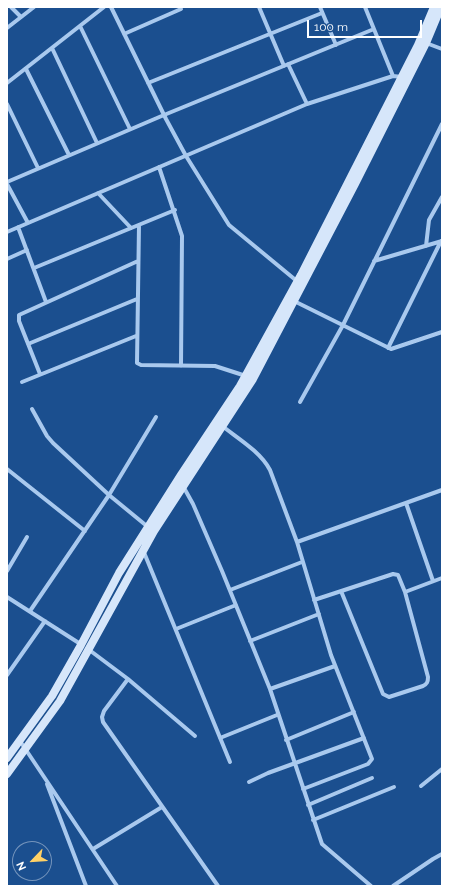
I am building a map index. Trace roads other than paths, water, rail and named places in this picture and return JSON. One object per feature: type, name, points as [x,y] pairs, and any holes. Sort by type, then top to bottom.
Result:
[{"type":"street","points":[[11,7],[21,17]]},
{"type":"street","points":[[7,28],[34,7]]},
{"type":"street","points":[[7,84],[104,7]]},
{"type":"street","points":[[111,7],[164,115],[186,156],[229,225],[300,283]]},
{"type":"street","points":[[259,7],[270,34],[307,104]]},
{"type":"street","points":[[320,7],[336,45]]},
{"type":"street","points":[[365,7],[393,76]]},
{"type":"street","points":[[423,42],[434,7]]},
{"type":"street","points":[[7,758],[52,696],[119,573],[178,479],[219,424],[249,379],[442,7]]},
{"type":"street","points":[[124,34],[181,10]]},
{"type":"street","points":[[148,83],[322,13]]},
{"type":"street","points":[[80,26],[130,129]]},
{"type":"street","points":[[28,223],[7,183],[38,168],[130,129],[374,29]]},
{"type":"street","points":[[423,42],[442,49]]},
{"type":"street","points":[[52,48],[97,143]]},
{"type":"street","points":[[26,69],[69,155]]},
{"type":"street","points":[[7,232],[307,104],[393,76],[405,77]]},
{"type":"street","points":[[7,104],[38,168]]},
{"type":"street","points":[[300,402],[343,325],[442,126]]},
{"type":"street","points":[[159,167],[182,236],[181,366]]},
{"type":"street","points":[[98,193],[131,228]]},
{"type":"street","points":[[426,246],[429,220],[441,199]]},
{"type":"street","points":[[34,268],[174,210]]},
{"type":"street","points":[[139,225],[136,336],[136,361],[138,364],[215,366],[249,379]]},
{"type":"street","points":[[18,227],[46,302]]},
{"type":"street","points":[[374,262],[441,241]]},
{"type":"street","points":[[388,348],[441,241]]},
{"type":"street","points":[[7,259],[27,250]]},
{"type":"street","points":[[40,374],[19,321],[20,315],[138,261]]},
{"type":"street","points":[[28,344],[137,299]]},
{"type":"street","points":[[291,299],[388,348],[400,347],[442,332]]},
{"type":"street","points":[[22,382],[136,336]]},
{"type":"street","points":[[32,409],[50,439],[109,495],[148,527]]},
{"type":"street","points":[[30,611],[109,495],[156,417]]},
{"type":"street","points":[[7,774],[60,701],[154,531],[184,486],[219,424]]},
{"type":"street","points":[[219,424],[254,451],[268,466],[297,542],[335,666],[372,759],[368,764],[303,790]]},
{"type":"street","points":[[7,469],[85,531]]},
{"type":"street","points":[[178,479],[184,486],[193,504],[270,689],[277,714],[322,844],[371,886]]},
{"type":"street","points":[[297,542],[442,490]]},
{"type":"street","points":[[406,502],[433,581]]},
{"type":"street","points":[[7,571],[27,537]]},
{"type":"street","points":[[140,540],[230,762]]},
{"type":"street","points":[[230,590],[302,562]]},
{"type":"street","points":[[314,600],[341,591],[395,574],[400,578],[405,592],[428,680],[426,684],[389,697],[385,696],[380,690],[341,591]]},
{"type":"street","points":[[405,592],[442,578]]},
{"type":"street","points":[[7,597],[89,650],[128,679],[195,736]]},
{"type":"street","points":[[176,629],[236,605]]},
{"type":"street","points":[[250,641],[319,614]]},
{"type":"street","points":[[7,675],[45,621]]},
{"type":"street","points":[[270,689],[335,666]]},
{"type":"street","points":[[128,679],[104,711],[102,717],[103,722],[218,886]]},
{"type":"street","points":[[286,740],[354,712]]},
{"type":"street","points":[[220,738],[277,714]]},
{"type":"street","points":[[249,782],[294,763],[364,738]]},
{"type":"street","points":[[20,741],[117,886]]},
{"type":"street","points":[[421,786],[442,769]]},
{"type":"street","points":[[44,776],[86,886]]},
{"type":"street","points":[[308,804],[372,778]]},
{"type":"street","points":[[313,820],[394,787]]},
{"type":"street","points":[[93,849],[162,807]]},
{"type":"street","points":[[393,886],[442,854]]}]
